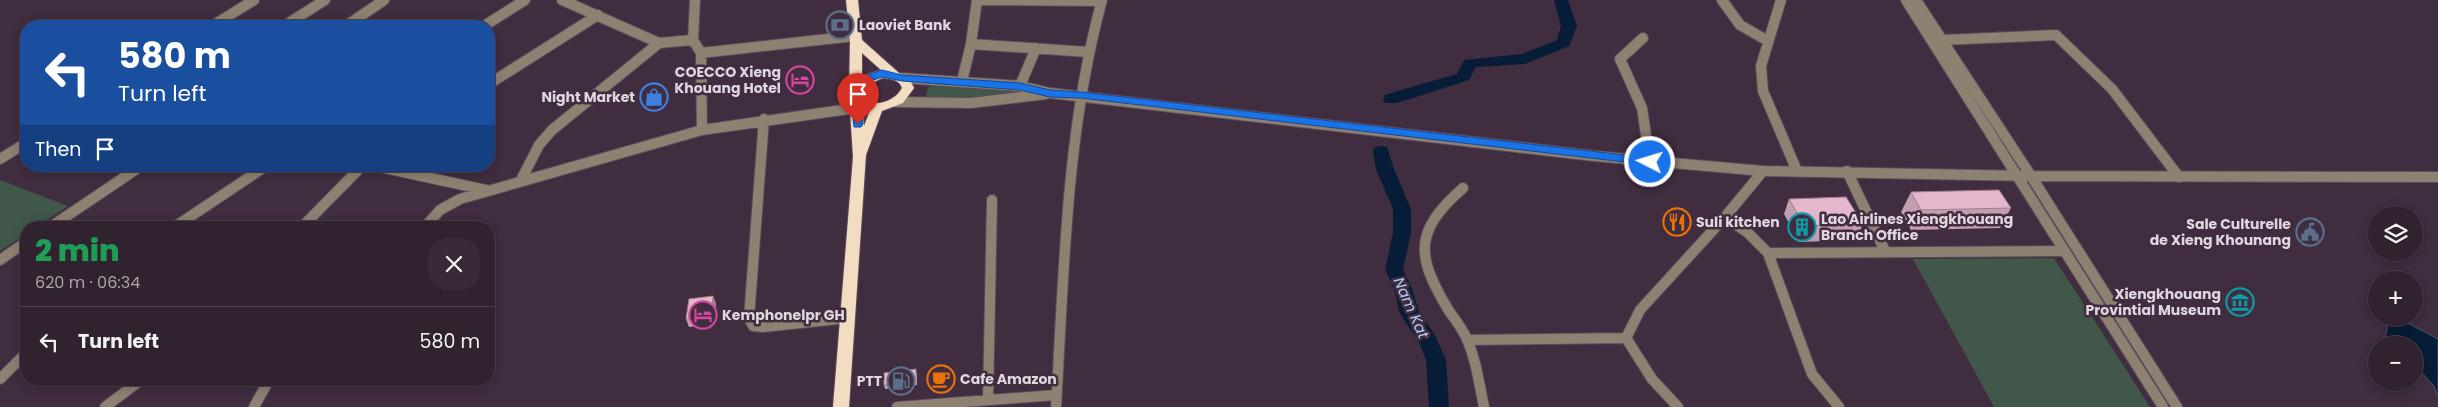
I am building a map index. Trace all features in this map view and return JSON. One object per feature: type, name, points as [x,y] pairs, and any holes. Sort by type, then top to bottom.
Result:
[{"type":"highway","points":[[841,407],[860,157],[856,98],[856,38],[852,0]]},
{"type":"highway","points":[[856,38],[907,84],[907,92],[896,102],[877,107],[862,104],[856,98]]},
{"type":"highway","points":[[856,98],[869,77],[882,74],[898,77]]},
{"type":"highway","points":[[860,157],[877,107]]},
{"type":"street","points":[[222,20],[254,0]]},
{"type":"street","points":[[293,20],[325,0]]},
{"type":"street","points":[[355,20],[384,0]]},
{"type":"street","points":[[493,20],[525,0]]},
{"type":"street","points":[[562,0],[659,43],[694,40]]},
{"type":"street","points":[[695,0],[694,40],[701,53],[702,130]]},
{"type":"street","points":[[897,407],[988,400],[1056,401],[1068,196],[1088,52],[1102,0],[976,0],[971,44],[962,81]]},
{"type":"street","points":[[1722,0],[1740,25],[1768,41]]},
{"type":"street","points":[[1781,0],[1761,66],[1763,91],[1797,171]]},
{"type":"street","points":[[1906,0],[2163,407]]},
{"type":"street","points":[[1916,0],[2031,176],[2177,407]]},
{"type":"street","points":[[495,80],[598,15]]},
{"type":"street","points":[[1942,40],[2056,35],[2112,89],[2179,177]]},
{"type":"street","points":[[701,53],[856,38]]},
{"type":"street","points":[[1643,38],[1620,59],[1644,107],[1650,162]]},
{"type":"street","points":[[520,182],[539,144],[552,130],[659,43]]},
{"type":"street","points":[[971,44],[1088,52]]},
{"type":"street","points":[[1020,86],[1036,48]]},
{"type":"street","points":[[898,77],[1020,86],[1050,93],[1081,95],[1650,162],[1762,171],[1847,171],[2031,176],[2438,178]]},
{"type":"street","points":[[896,102],[926,104],[1014,100],[1050,93]]},
{"type":"street","points":[[429,221],[436,212],[446,204],[520,182],[702,130],[764,119],[856,98]]},
{"type":"street","points":[[764,119],[749,318],[753,326],[763,327],[848,318]]},
{"type":"street","points":[[0,159],[20,147]]},
{"type":"street","points":[[1626,338],[1640,310],[1725,217],[1762,171]]},
{"type":"street","points":[[1847,171],[1885,251]]},
{"type":"street","points":[[58,221],[132,172]]},
{"type":"street","points":[[184,221],[257,172]]},
{"type":"street","points":[[308,221],[356,172]]},
{"type":"street","points":[[403,172],[490,191]]},
{"type":"street","points":[[1463,188],[1447,201],[1434,218],[1426,234],[1423,252],[1438,290],[1468,340],[1484,407]]},
{"type":"street","points":[[988,400],[992,200]]},
{"type":"street","points":[[1725,217],[1747,232],[1768,253],[1812,374],[1839,407]]},
{"type":"street","points":[[0,260],[20,246]]},
{"type":"street","points":[[1768,253],[2065,251]]},
{"type":"street","points":[[1468,340],[1626,338]]},
{"type":"street","points":[[1626,338],[1652,379],[1678,407]]},
{"type":"street","points":[[0,379],[20,359]]},
{"type":"street","points":[[105,407],[132,386]]},
{"type":"street","points":[[254,407],[266,386]]},
{"type":"green space","points":[[936,84],[1016,92],[1015,95],[933,102],[925,99],[929,87]]},
{"type":"green space","points":[[0,180],[68,206],[45,221],[20,221],[20,238],[0,251]]},
{"type":"green space","points":[[2054,258],[2150,407],[1994,407],[1913,259]]},
{"type":"water","points":[[2388,326],[2413,326],[2438,339],[2438,398],[2434,386],[2423,374],[2423,336],[2386,336]]},
{"type":"building","points":[[1999,190],[2011,208],[1921,210],[1911,192]]},
{"type":"building","points":[[1846,197],[1863,224],[1805,226],[1789,199]]},
{"type":"building","points":[[713,296],[711,316],[686,319],[689,299]]},
{"type":"building","name":"PTT","points":[[916,369],[916,382],[884,385],[884,373]]},
{"type":"waterway","name":"Nam Kat","points":[[1391,99],[1463,77],[1470,63],[1525,59],[1564,43],[1569,26],[1561,0]]},
{"type":"waterway","name":"Nam Kat","points":[[1381,151],[1385,169],[1402,209],[1402,233],[1394,270],[1403,288],[1410,314],[1428,340],[1436,360],[1439,407]]},
{"type":"place","name":"Laoviet Bank","points":[[840,25]]},
{"type":"place","name":"COECCO Xieng Khouang Hotel","points":[[800,80]]},
{"type":"place","name":"Night Market","points":[[654,97]]},
{"type":"place","name":"Suli kitchen","points":[[1677,222]]},
{"type":"place","name":"Lao Airlines Xiengkhouang Branch Office","points":[[1802,227]]},
{"type":"place","name":"Sale Culturelle de Xieng Khounang","points":[[2310,232]]},
{"type":"place","name":"Xiengkhouang Provintial Museum","points":[[2240,302]]},
{"type":"place","name":"Kemphonelpr GH","points":[[703,315]]},
{"type":"place","name":"Cafe Amazon","points":[[941,379]]},
{"type":"place","name":"PTT","points":[[901,381]]},
{"type":"route","points":[[858,124],[854,92],[858,85],[869,77],[892,74],[902,78],[1020,86],[1050,93],[1081,95],[1650,162]]}]
